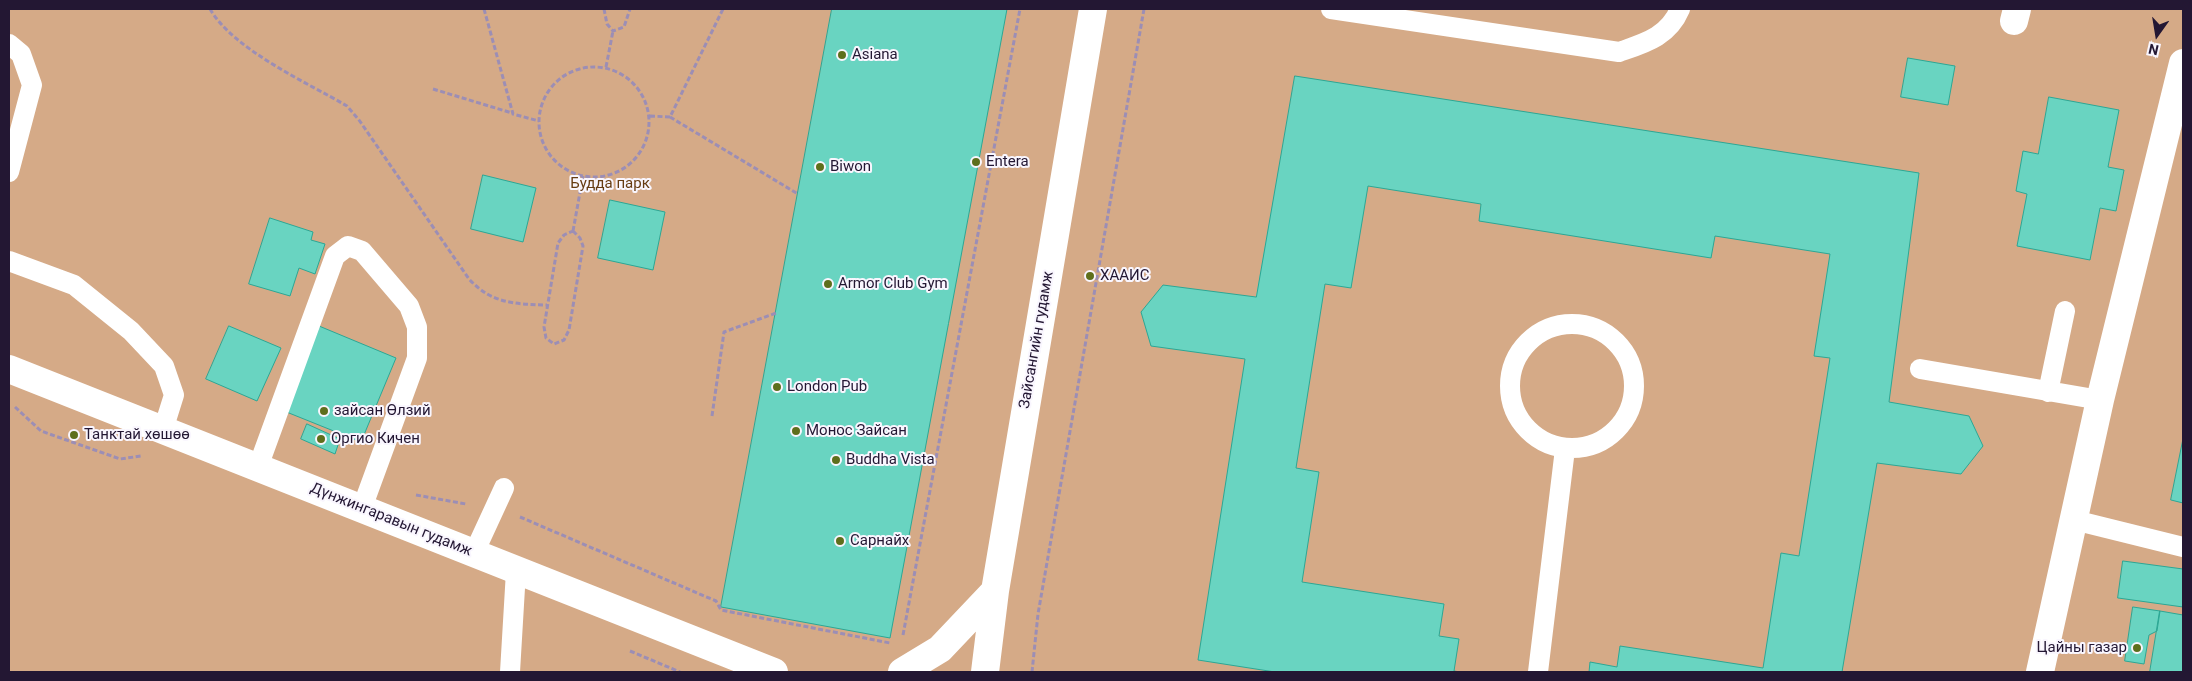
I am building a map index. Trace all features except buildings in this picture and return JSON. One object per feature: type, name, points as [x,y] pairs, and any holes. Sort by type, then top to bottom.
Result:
[{"type":"main road","name":"Зайсангийн гудамж","points":[[986,672],[995,591],[1093,9]]},
{"type":"main road","points":[[2040,672],[2100,400],[2183,64]]},
{"type":"main road","name":"Дүнжингаравын гудамж","points":[[9,369],[258,466],[516,571],[774,672]]},
{"type":"main road","points":[[902,672],[940,648],[995,591]]},
{"type":"lane","points":[[1331,9],[1619,52],[1655,40],[1676,18],[1680,9]]},
{"type":"lane","points":[[9,44],[21,54],[32,85],[9,172]]},
{"type":"lane","points":[[258,466],[335,256],[348,246],[362,251],[409,306],[417,327],[417,358],[362,508]]},
{"type":"lane","points":[[9,261],[74,285],[131,330],[164,366],[174,395],[162,430]]},
{"type":"lane","points":[[2048,392],[2065,311]]},
{"type":"lane","points":[[1568,323],[1588,325],[1608,335],[1627,356],[1634,378],[1634,399],[1621,426],[1605,440],[1584,448],[1565,449],[1544,443],[1521,424],[1511,404],[1508,383],[1514,360],[1527,342],[1546,329],[1568,323]]},
{"type":"lane","points":[[1920,369],[2100,400]]},
{"type":"lane","points":[[1538,672],[1565,449]]},
{"type":"lane","points":[[474,554],[504,488]]},
{"type":"lane","points":[[2074,520],[2183,547]]},
{"type":"lane","points":[[510,672],[516,571]]},
{"type":"path","points":[[210,9],[218,23],[244,45],[347,106],[359,120],[470,279],[482,293],[521,304],[548,306]]},
{"type":"path","points":[[484,9],[513,114]]},
{"type":"path","points":[[604,9],[607,24],[614,31]]},
{"type":"path","points":[[614,31],[624,27],[630,9]]},
{"type":"path","points":[[670,117],[723,9]]},
{"type":"path","points":[[903,639],[1020,9]]},
{"type":"path","points":[[1032,672],[1038,614],[1144,9]]},
{"type":"path","points":[[606,67],[614,31]]},
{"type":"path","points":[[588,66],[606,67],[622,74],[636,84],[645,99],[650,116],[649,133],[643,149],[632,163],[617,172],[600,177],[583,176],[567,170],[553,159],[544,144],[539,121],[540,110],[546,94],[557,80],[572,71],[588,66]]},
{"type":"path","points":[[432,89],[539,121]]},
{"type":"path","points":[[650,116],[670,117],[798,194]]},
{"type":"path","points":[[573,231],[583,176]]},
{"type":"path","points":[[573,231],[580,238],[583,246],[569,330],[564,340],[554,344],[546,338],[544,327],[558,243],[564,235],[573,231]]},
{"type":"path","points":[[712,416],[724,332],[776,313]]},
{"type":"path","points":[[372,482],[390,489],[462,504],[488,504],[495,506],[716,601],[721,610],[894,644]]},
{"type":"green space","name":"Будда парк","points":[[9,9],[2183,9],[2183,672],[9,672]]},
{"type":"place","name":"Asiana","points":[[842,55]]},
{"type":"place","name":"Entera","points":[[976,162]]},
{"type":"place","name":"Biwon","points":[[820,167]]},
{"type":"place","name":"ХААИС","points":[[1090,276]]},
{"type":"place","name":"Armor Club Gym","points":[[828,284]]},
{"type":"place","name":"London Pub","points":[[777,387]]},
{"type":"place","name":"зайсан Өлзий","points":[[324,411]]},
{"type":"place","name":"Монос Зайсан","points":[[796,431]]},
{"type":"place","name":"Танктай хөшөө","points":[[74,435]]},
{"type":"place","name":"Оргио Кичен","points":[[321,439]]},
{"type":"place","name":"Buddha Vista","points":[[836,460]]},
{"type":"place","name":"Сарнайх","points":[[840,541]]},
{"type":"place","name":"Цайны газар","points":[[2137,648]]}]
